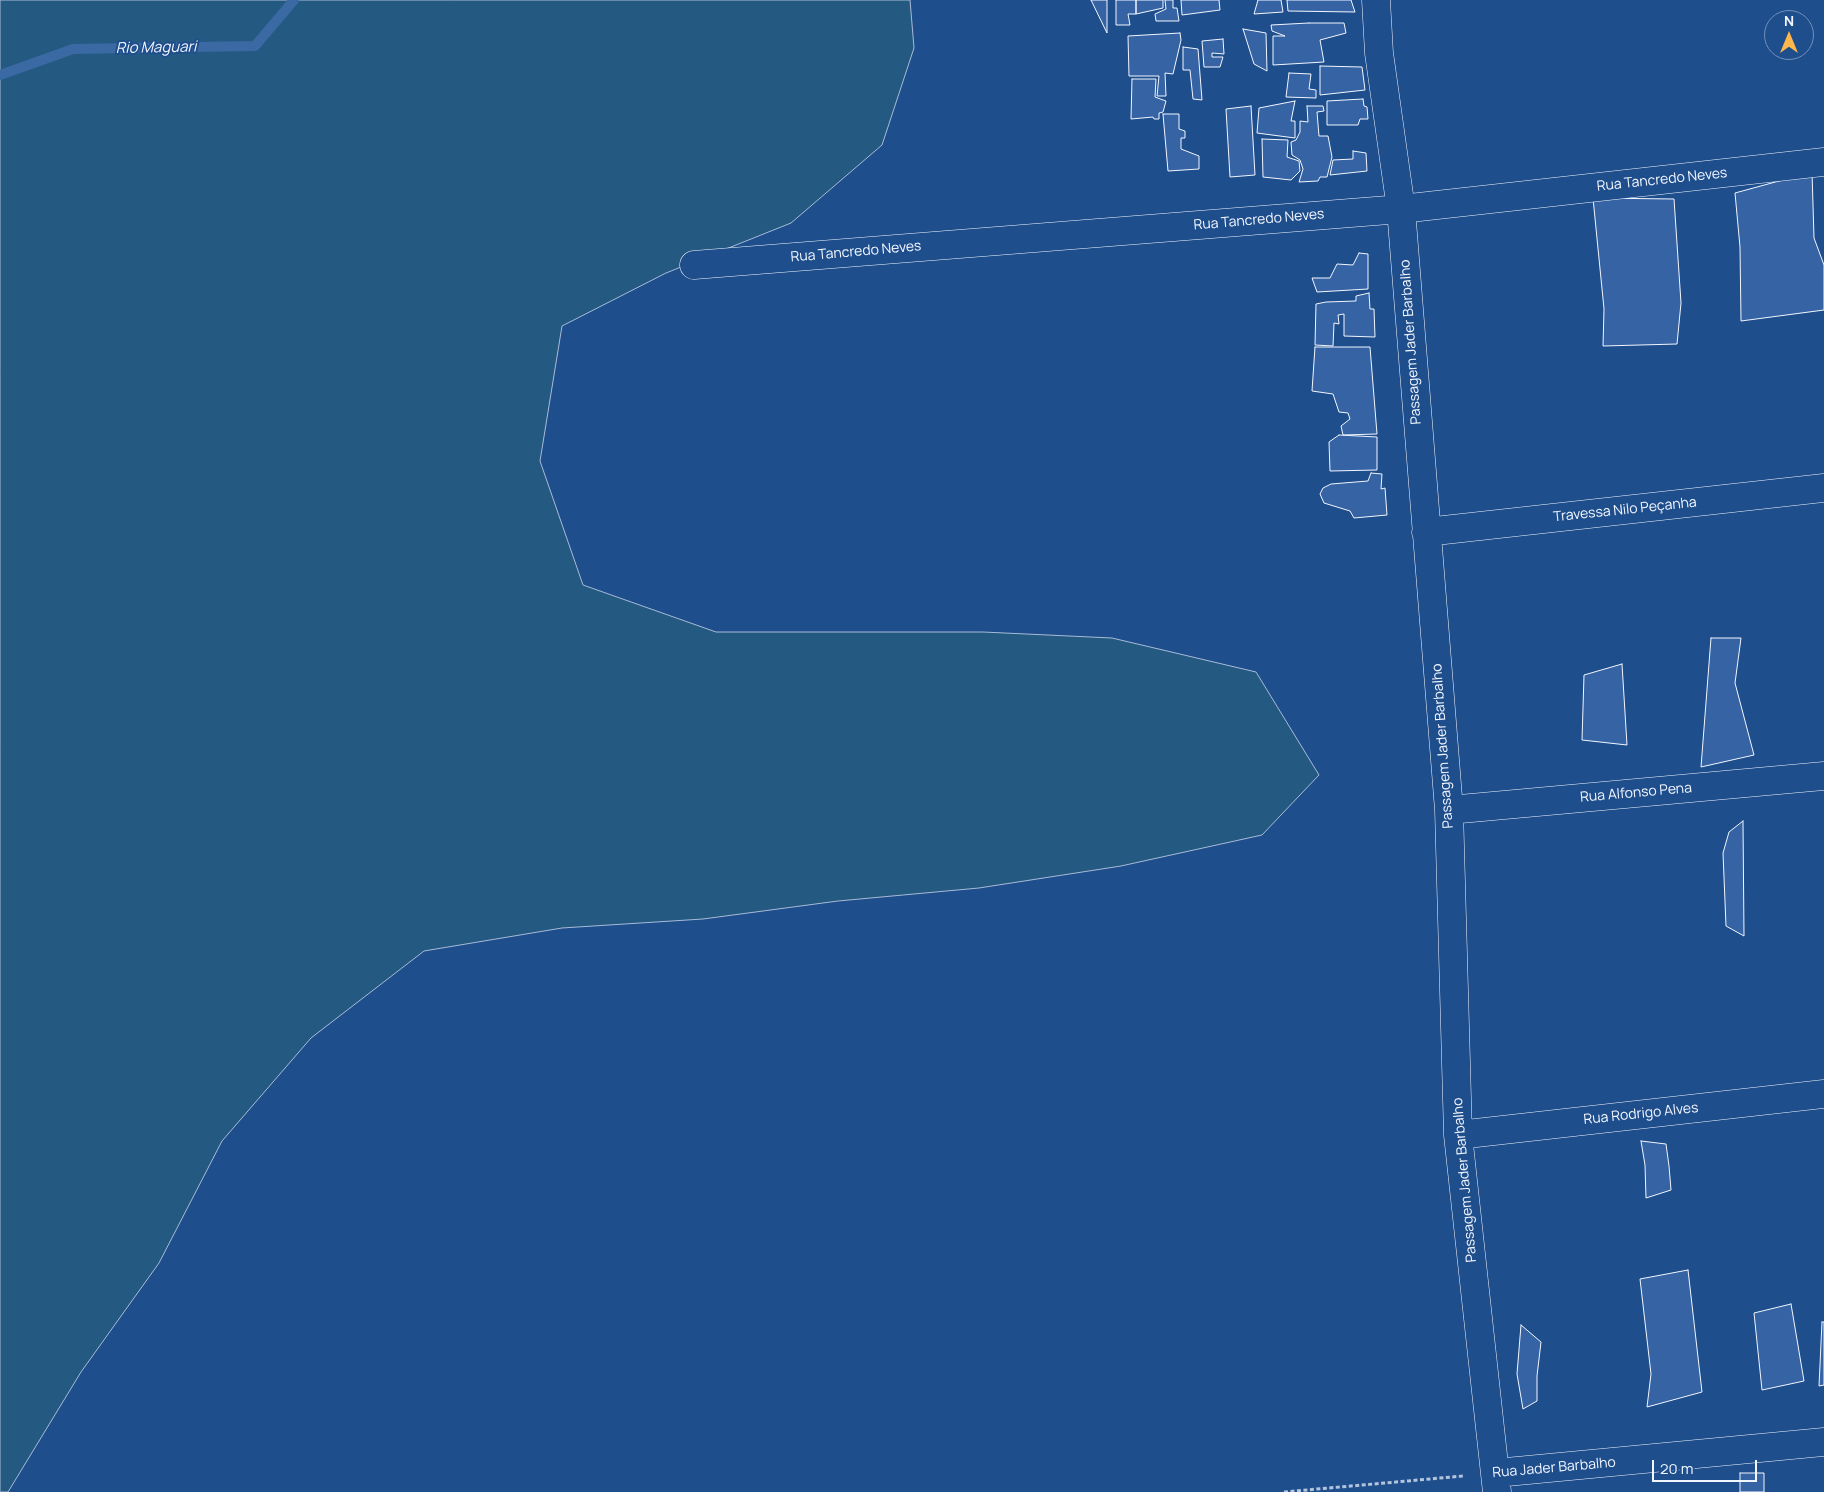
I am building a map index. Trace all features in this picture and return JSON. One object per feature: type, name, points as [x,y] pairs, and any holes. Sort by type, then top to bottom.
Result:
[{"type":"street","name":"Passagem Jader Barbalho","points":[[1376,0],[1379,52],[1401,209],[1449,810],[1458,1135],[1496,1483]]},
{"type":"street","name":"Rua Tancredo Neves","points":[[694,265],[1401,209],[1824,162]]},
{"type":"street","name":"Travessa Nilo Peçanha","points":[[1426,532],[1824,488]]},
{"type":"street","name":"Rua Alfonso Pena","points":[[1449,810],[1824,776]]},
{"type":"street","name":"Rua Rodrigo Alves","points":[[1458,1135],[1824,1094]]},
{"type":"street","name":"Rua Jader Barbalho","points":[[1496,1483],[1824,1442]]},
{"type":"path","name":"Rua Jader Barbalho","points":[[1284,1492],[1496,1483]]},
{"type":"shaded area","points":[[0,0],[910,0],[914,48],[882,145],[791,223],[666,273],[562,326],[540,461],[583,585],[716,632],[983,632],[1112,638],[1256,672],[1319,775],[1262,835],[1121,866],[979,888],[838,901],[703,919],[562,928],[424,951],[311,1038],[222,1141],[159,1263],[81,1372],[8,1492],[0,1492]]},
{"type":"building","points":[[1091,0],[1107,0],[1107,33]]},
{"type":"building","points":[[1116,0],[1136,0],[1136,14],[1128,14],[1130,25],[1116,25]]},
{"type":"building","points":[[1136,0],[1163,0],[1163,8],[1136,14]]},
{"type":"building","points":[[1165,0],[1173,0],[1173,8],[1177,8],[1179,21],[1156,21],[1155,14],[1166,9]]},
{"type":"building","points":[[1181,0],[1219,0],[1220,10],[1182,15]]},
{"type":"building","points":[[1258,0],[1281,0],[1283,12],[1254,14]]},
{"type":"building","points":[[1287,0],[1351,0],[1355,12],[1288,11]]},
{"type":"building","points":[[1344,23],[1346,33],[1320,40],[1324,62],[1273,65],[1273,36],[1285,36],[1272,31],[1271,25]]},
{"type":"building","points":[[1243,29],[1266,33],[1267,71],[1254,64]]},
{"type":"building","points":[[1180,33],[1181,40],[1173,74],[1165,73],[1166,96],[1157,96],[1159,76],[1129,76],[1128,36]]},
{"type":"building","points":[[1223,39],[1224,54],[1212,53],[1212,57],[1223,57],[1220,67],[1204,67],[1202,41]]},
{"type":"building","points":[[1183,47],[1198,49],[1202,100],[1193,99],[1190,70],[1183,70]]},
{"type":"building","points":[[1320,66],[1362,67],[1365,90],[1320,95]]},
{"type":"building","points":[[1289,73],[1311,74],[1309,89],[1316,90],[1316,98],[1286,97]]},
{"type":"building","points":[[1132,79],[1156,79],[1155,97],[1166,101],[1163,112],[1159,113],[1159,119],[1154,119],[1153,117],[1131,119]]},
{"type":"building","points":[[1363,99],[1364,106],[1367,107],[1368,119],[1360,119],[1358,125],[1327,125],[1327,101]]},
{"type":"building","points":[[1295,101],[1291,121],[1295,121],[1295,138],[1257,133],[1259,108]]},
{"type":"building","points":[[1251,106],[1255,175],[1230,177],[1226,109]]},
{"type":"building","points":[[1307,106],[1323,106],[1324,111],[1317,112],[1319,136],[1328,136],[1332,157],[1327,177],[1320,177],[1318,181],[1299,182],[1303,169],[1300,160],[1292,155],[1291,142],[1296,140],[1300,132],[1300,121],[1308,122]]},
{"type":"building","points":[[1163,114],[1179,114],[1179,129],[1185,131],[1185,138],[1181,138],[1181,149],[1199,156],[1199,169],[1168,171]]},
{"type":"building","points":[[1262,139],[1288,140],[1287,157],[1299,161],[1300,171],[1291,180],[1263,177]]},
{"type":"building","points":[[1353,151],[1366,153],[1367,171],[1330,175],[1333,160],[1353,159]]},
{"type":"building","points":[[1812,172],[1814,238],[1824,265],[1824,310],[1741,321],[1740,247],[1735,193]]},
{"type":"building","points":[[1593,198],[1674,199],[1681,303],[1677,344],[1603,346],[1604,309]]},
{"type":"building","points":[[1359,253],[1368,254],[1368,289],[1317,292],[1312,278],[1330,278],[1337,264],[1353,265]]},
{"type":"building","points":[[1369,293],[1370,309],[1374,309],[1375,337],[1344,336],[1344,314],[1338,315],[1339,324],[1334,323],[1333,346],[1315,345],[1316,304],[1356,301],[1356,296]]},
{"type":"building","points":[[1315,347],[1370,347],[1377,434],[1343,435],[1341,426],[1350,419],[1348,413],[1339,412],[1333,394],[1312,391]]},
{"type":"building","points":[[1339,435],[1377,437],[1377,470],[1330,471],[1329,442]]},
{"type":"building","points":[[1371,473],[1382,474],[1381,489],[1385,488],[1387,515],[1354,518],[1350,511],[1324,503],[1320,494],[1323,488],[1331,484],[1368,481]]},
{"type":"building","points":[[1711,638],[1741,638],[1735,683],[1754,755],[1701,767]]},
{"type":"building","points":[[1622,664],[1627,745],[1582,740],[1584,675]]},
{"type":"building","points":[[1743,821],[1744,936],[1726,926],[1723,853],[1729,832]]},
{"type":"building","points":[[1641,1141],[1666,1144],[1671,1190],[1646,1198],[1645,1165]]},
{"type":"building","points":[[1688,1270],[1702,1392],[1647,1407],[1651,1374],[1640,1279]]},
{"type":"building","points":[[1791,1304],[1804,1381],[1762,1390],[1754,1313]]},
{"type":"building","points":[[1822,1322],[1824,1322],[1824,1385],[1819,1386]]},
{"type":"building","points":[[1521,1325],[1541,1342],[1537,1376],[1537,1401],[1523,1409],[1517,1374]]},
{"type":"building","points":[[1740,1473],[1764,1473],[1764,1492],[1740,1492]]},
{"type":"waterway","name":"Rio Maguari","points":[[0,75],[73,49],[255,46],[294,0]]}]
